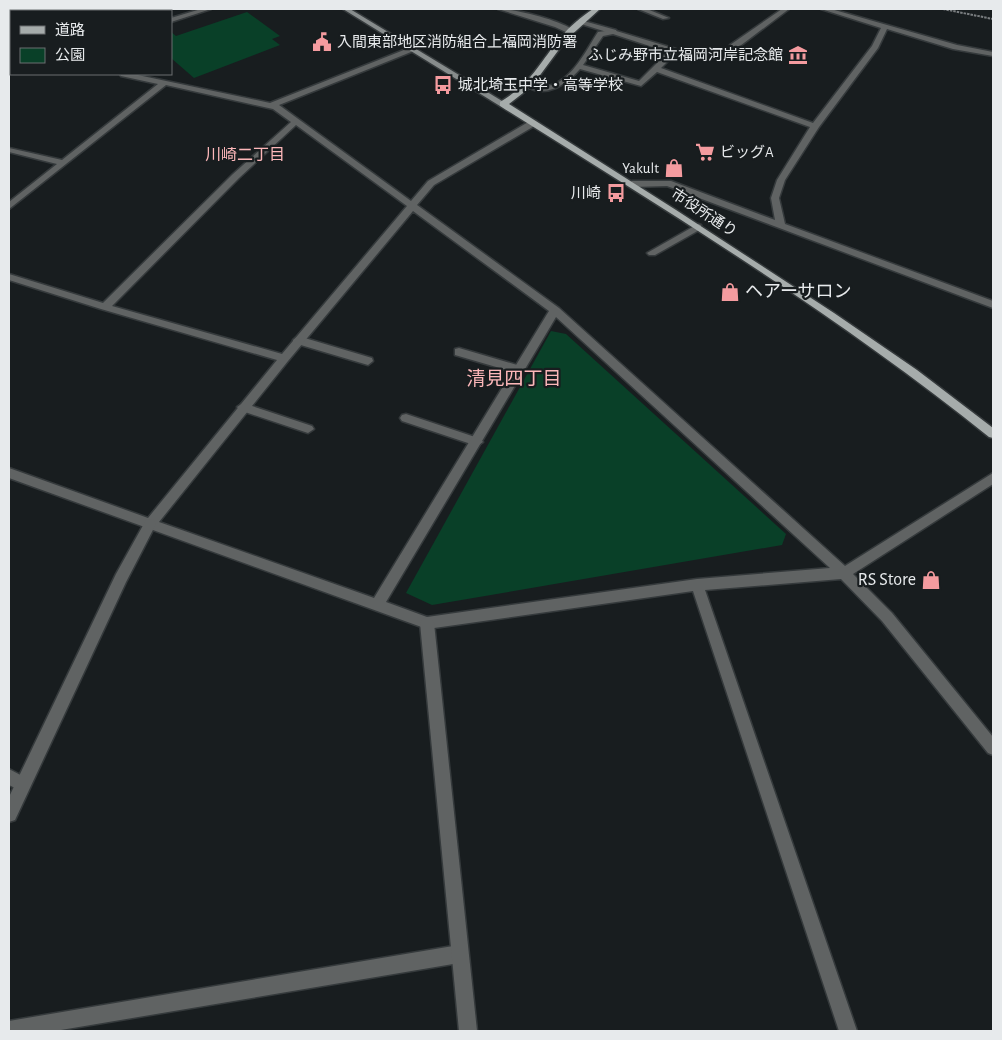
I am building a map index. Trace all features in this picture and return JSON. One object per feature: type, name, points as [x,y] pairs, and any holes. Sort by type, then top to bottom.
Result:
[{"type":"main road","points":[[346,9],[503,104],[530,86],[571,31],[596,9]]},
{"type":"main road","name":"市役所通り","points":[[503,104],[632,184],[887,353],[944,393],[993,434]]},
{"type":"street","points":[[172,20],[208,9]]},
{"type":"street","points":[[501,9],[558,25],[571,31]]},
{"type":"street","points":[[641,9],[665,18]]},
{"type":"street","points":[[733,47],[786,9]]},
{"type":"street","points":[[824,9],[956,47],[993,54]]},
{"type":"street","points":[[578,66],[641,84],[672,51],[580,22]]},
{"type":"street","points":[[781,226],[775,198],[781,180],[815,126],[875,46],[885,27]]},
{"type":"street","points":[[530,86],[552,88],[559,84],[578,66],[601,34],[613,32]]},
{"type":"street","points":[[270,106],[412,50]]},
{"type":"street","points":[[656,69],[815,126]]},
{"type":"street","points":[[128,75],[276,108],[294,123],[555,310],[844,573],[887,617],[993,748]]},
{"type":"street","points":[[9,206],[164,83]]},
{"type":"street","points":[[105,307],[236,176],[294,123]]},
{"type":"street","points":[[9,814],[121,578],[150,524],[298,340],[431,183],[533,123]]},
{"type":"street","points":[[9,150],[63,163]]},
{"type":"street","points":[[632,184],[668,184],[993,304]]},
{"type":"street","points":[[652,253],[698,227]]},
{"type":"street","points":[[9,277],[105,307],[284,358]]},
{"type":"street","points":[[377,605],[555,310]]},
{"type":"street","points":[[298,340],[368,361]]},
{"type":"street","points":[[458,352],[520,370]]},
{"type":"street","points":[[244,407],[308,429]]},
{"type":"street","points":[[406,418],[477,442]]},
{"type":"street","points":[[9,473],[426,622],[697,585],[844,573],[993,478]]},
{"type":"street","points":[[697,585],[848,1031]]},
{"type":"street","points":[[426,622],[468,1031]]},
{"type":"street","points":[[9,777],[23,784]]},
{"type":"street","points":[[9,1030],[459,954]]},
{"type":"path","points":[[943,9],[993,19]]},
{"type":"green space","points":[[247,12],[280,36],[272,39],[280,45],[194,78],[172,59],[172,33],[176,36]]},
{"type":"green space","points":[[551,331],[566,334],[786,534],[782,545],[432,605],[406,593]]},
{"type":"place","name":"入間東部地区消防組合上福岡消防署","points":[[322,42]]},
{"type":"place","name":"ふじみ野市立福岡河岸記念館","points":[[798,55]]},
{"type":"place","name":"城北埼玉中学・高等学校","points":[[443,85]]},
{"type":"place","name":"ビッグA","points":[[705,152]]},
{"type":"place","name":"Yakult","points":[[674,168]]},
{"type":"place","name":"川崎","points":[[616,193]]},
{"type":"place","name":"ヘアーサロン","points":[[730,292]]},
{"type":"place","name":"RS Store","points":[[931,580]]},
{"type":"district","name":"川崎二丁目","points":[[245,155]]},
{"type":"district","name":"清見四丁目","points":[[514,379]]}]
